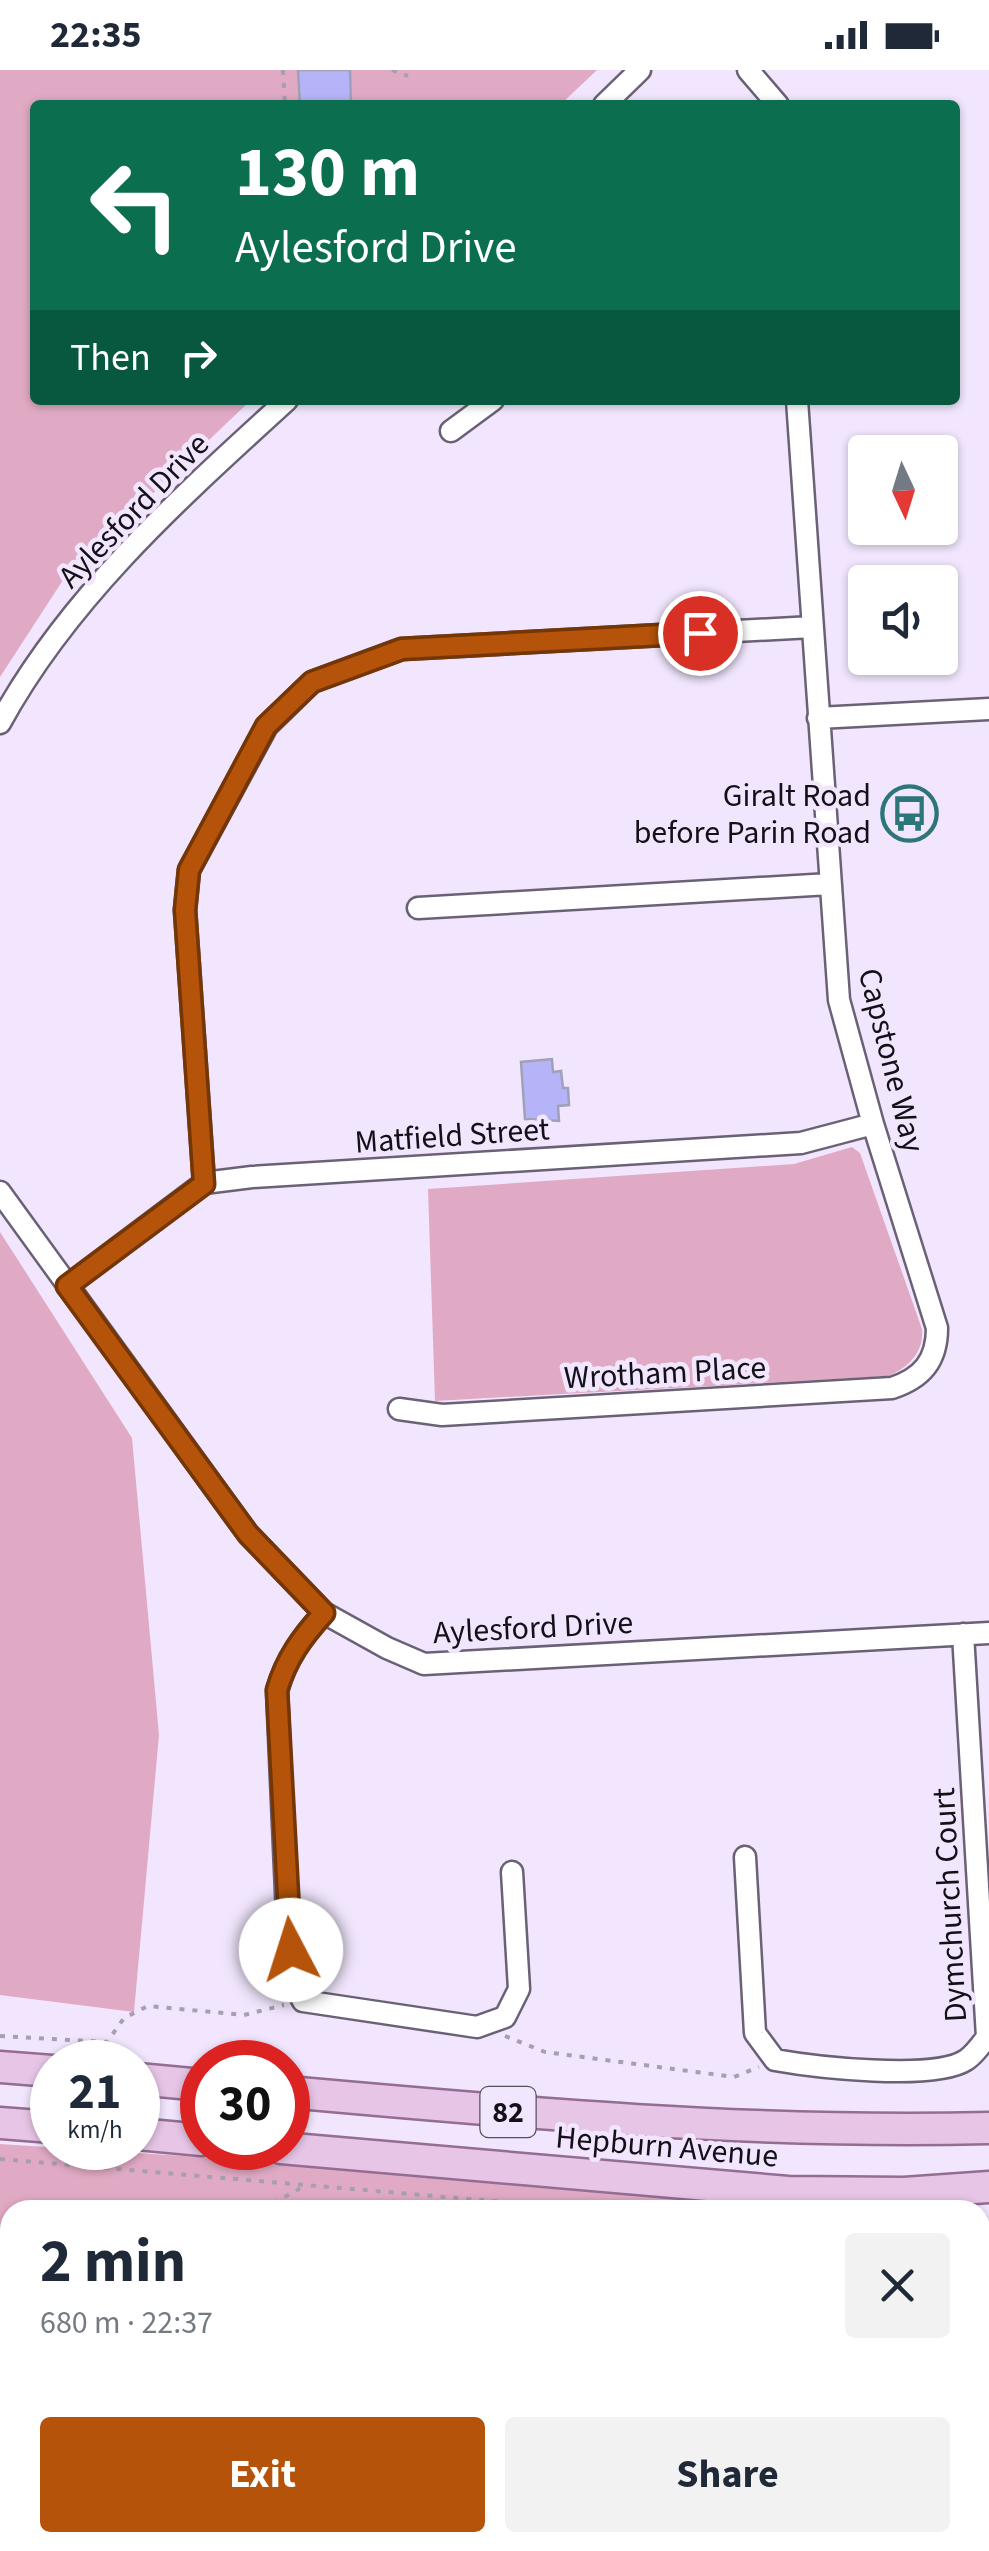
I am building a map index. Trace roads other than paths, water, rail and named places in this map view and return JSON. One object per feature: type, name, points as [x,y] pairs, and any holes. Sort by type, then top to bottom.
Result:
[{"type":"main road","points":[[0,2066],[30,2069]]},
{"type":"main road","name":"Hepburn Avenue","points":[[310,2094],[637,2122],[776,2128],[989,2128]]},
{"type":"main road","points":[[0,2122],[30,2124]]},
{"type":"main road","name":"Hepburn Avenue","points":[[310,2151],[793,2196],[986,2188]]},
{"type":"street","points":[[609,100],[640,70]]},
{"type":"street","points":[[748,70],[774,100]]},
{"type":"street","name":"Aylesford Drive","points":[[0,722],[17,691],[92,589],[283,405]]},
{"type":"street","points":[[451,431],[487,405]]},
{"type":"street","name":"Capstone Way","points":[[797,405],[839,1000],[937,1328],[937,1346],[928,1366]]},
{"type":"street","points":[[204,1184],[185,910],[189,870],[266,726],[312,682],[402,649],[812,628]]},
{"type":"street","points":[[818,718],[989,709]]},
{"type":"street","points":[[418,908],[830,884]]},
{"type":"street","name":"Matfield Street","points":[[67,1286],[204,1184],[252,1177],[801,1143],[873,1124]]},
{"type":"street","name":"Aylesford Drive","points":[[0,1192],[248,1534],[324,1613],[387,1648],[424,1664],[989,1633]]},
{"type":"street","name":"Wrotham Place","points":[[399,1409],[442,1416],[892,1388],[913,1381],[928,1366]]},
{"type":"street","points":[[324,1613],[299,1641],[277,1690],[288,1915],[295,1986],[303,2001],[477,2028],[505,2017],[519,1989],[512,1872]]},
{"type":"street","name":"Dymchurch Court","points":[[745,1857],[755,2033],[775,2060],[831,2070],[948,2069],[969,2059],[987,2038],[963,1634]]},
{"type":"lane","points":[[955,2200],[986,2188]]},
{"type":"place","name":"Giralt Road before Parin Road","points":[[910,813]]}]
